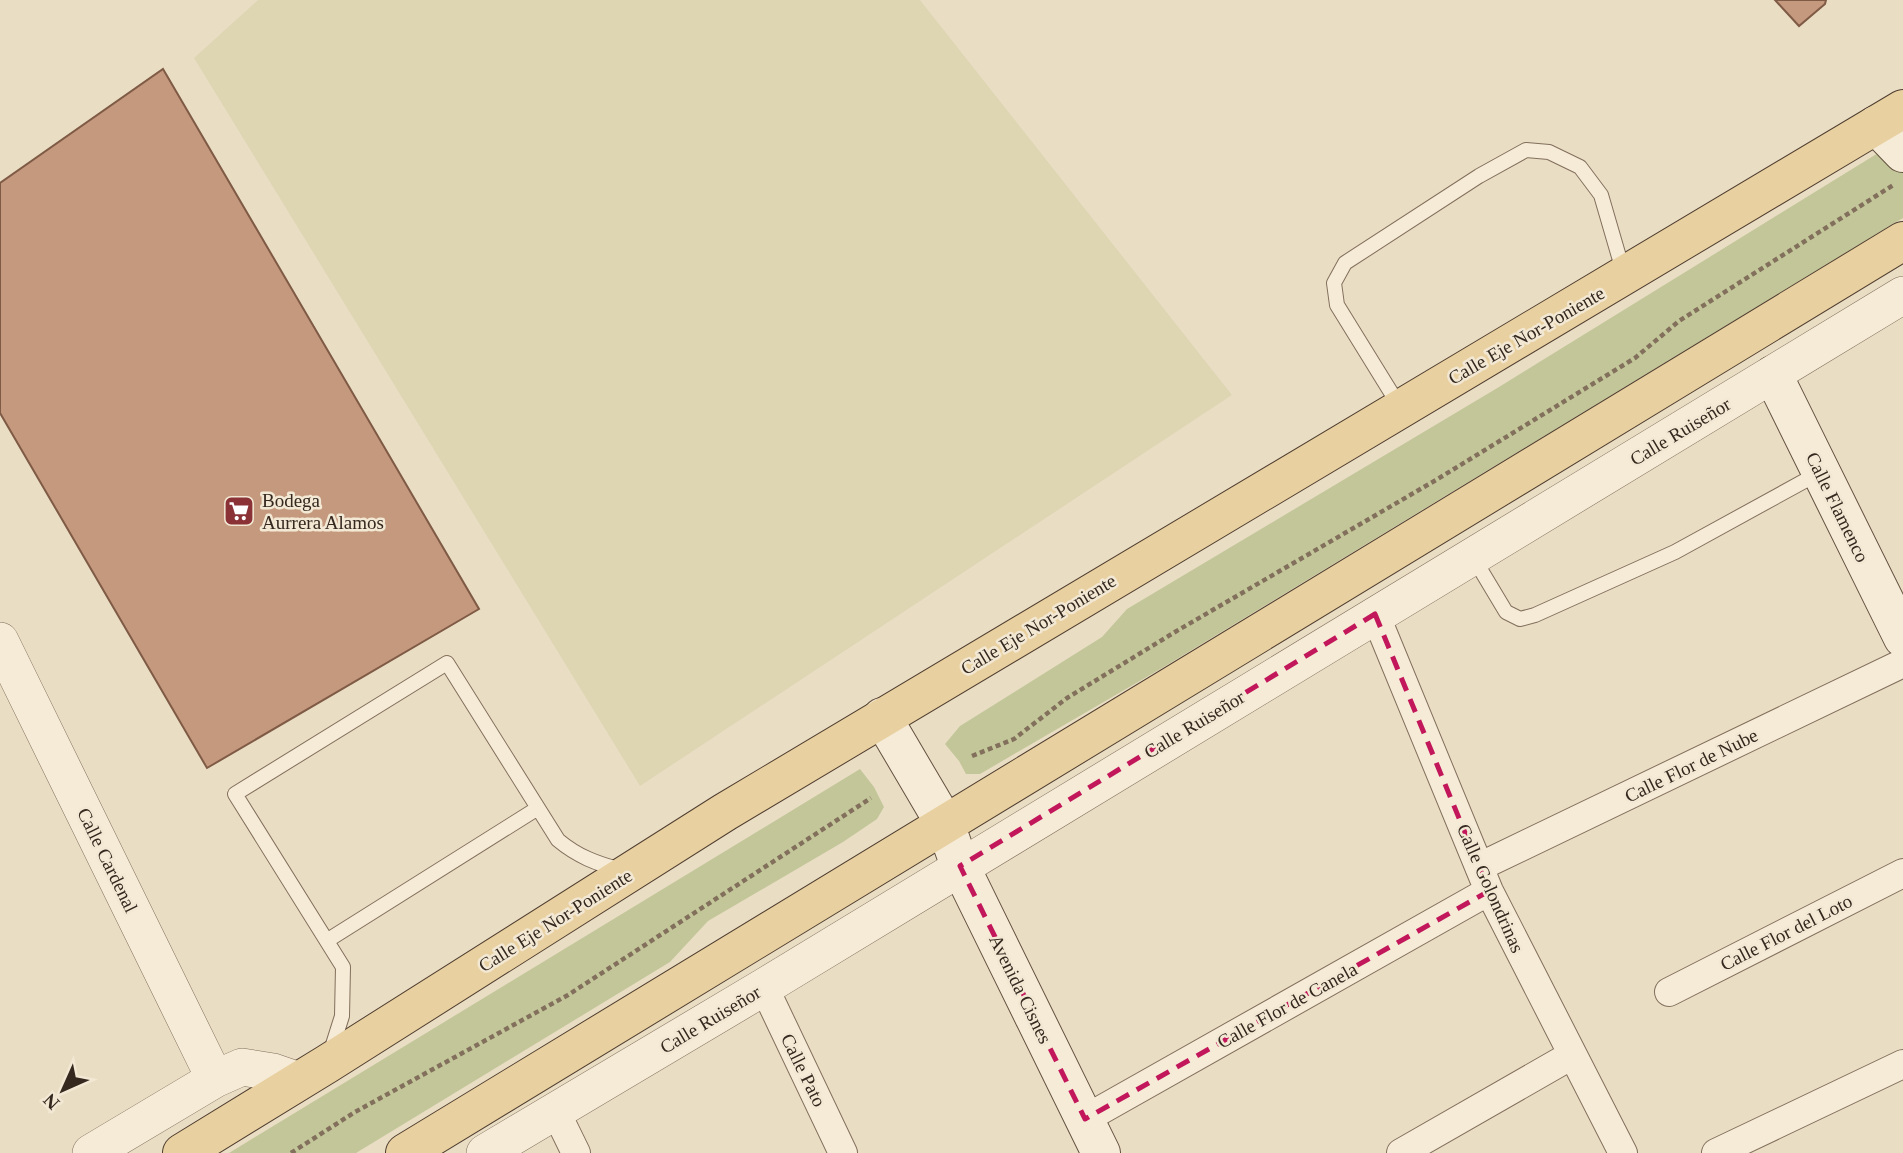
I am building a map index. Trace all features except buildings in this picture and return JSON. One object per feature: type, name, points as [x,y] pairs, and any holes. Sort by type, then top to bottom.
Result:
[{"type":"main road","points":[[1890,117],[1899,168]]},
{"type":"main road","name":"Calle Eje Nor-Poniente","points":[[182,1153],[882,717],[1890,117]]},
{"type":"main road","points":[[405,1153],[1903,241]]},
{"type":"main road","name":"Calle Flamenco","points":[[1773,375],[1903,638]]},
{"type":"main road","name":"Avenida Cisnes","points":[[882,717],[945,824],[960,866],[1101,1153]]},
{"type":"street","name":"Calle Ruiseñor","points":[[485,1153],[764,987],[1903,295]]},
{"type":"street","name":"Calle Golondrinas","points":[[1376,614],[1484,879],[1623,1153]]},
{"type":"street","name":"Calle Cardenal","points":[[0,641],[215,1079]]},
{"type":"street","name":"Calle Flor de Nube","points":[[1484,879],[1903,663]]},
{"type":"street","name":"Calle Flor del Loto","points":[[1669,992],[1903,873]]},
{"type":"street","name":"Calle Flor de Canela","points":[[1085,1119],[1484,879]]},
{"type":"street","name":"Calle Pato","points":[[764,987],[844,1153]]},
{"type":"street","points":[[1401,1153],[1572,1055]]},
{"type":"street","points":[[1716,1153],[1903,1064]]},
{"type":"street","points":[[92,1153],[215,1079],[243,1067],[273,1072],[313,1073]]},
{"type":"street","points":[[555,1110],[576,1153]]},
{"type":"lane","points":[[1401,408],[1337,305],[1334,283],[1345,263],[1479,176],[1526,150],[1549,152],[1580,167],[1601,195],[1625,277]]},
{"type":"lane","points":[[1473,556],[1506,612],[1520,619],[1535,615],[1675,552],[1821,472]]},
{"type":"lane","points":[[313,1073],[342,1016],[343,967],[235,794],[447,663],[558,840],[574,854],[599,865],[630,872]]},
{"type":"lane","points":[[328,940],[538,808]]},
{"type":"path","points":[[972,756],[1014,739],[1067,698],[1153,645],[1436,480],[1635,358],[1679,321],[1899,168]]},
{"type":"path","points":[[291,1153],[355,1112],[568,995],[871,798]]},
{"type":"highlighted area","points":[[1375,614],[1489,891],[1085,1119],[960,866]]},
{"type":"shaded area","points":[[258,0],[920,0],[1232,395],[640,786],[194,58]]},
{"type":"green space","points":[[1883,150],[1903,159],[1903,218],[1162,668],[980,774],[966,774],[945,744],[960,726],[1102,637],[1127,609],[1499,387]]},
{"type":"green space","points":[[860,769],[874,787],[884,807],[877,819],[843,842],[708,921],[670,962],[356,1153],[229,1153]]},
{"type":"place","name":"Bodega Aurrera Alamos","points":[[239,511]]}]
